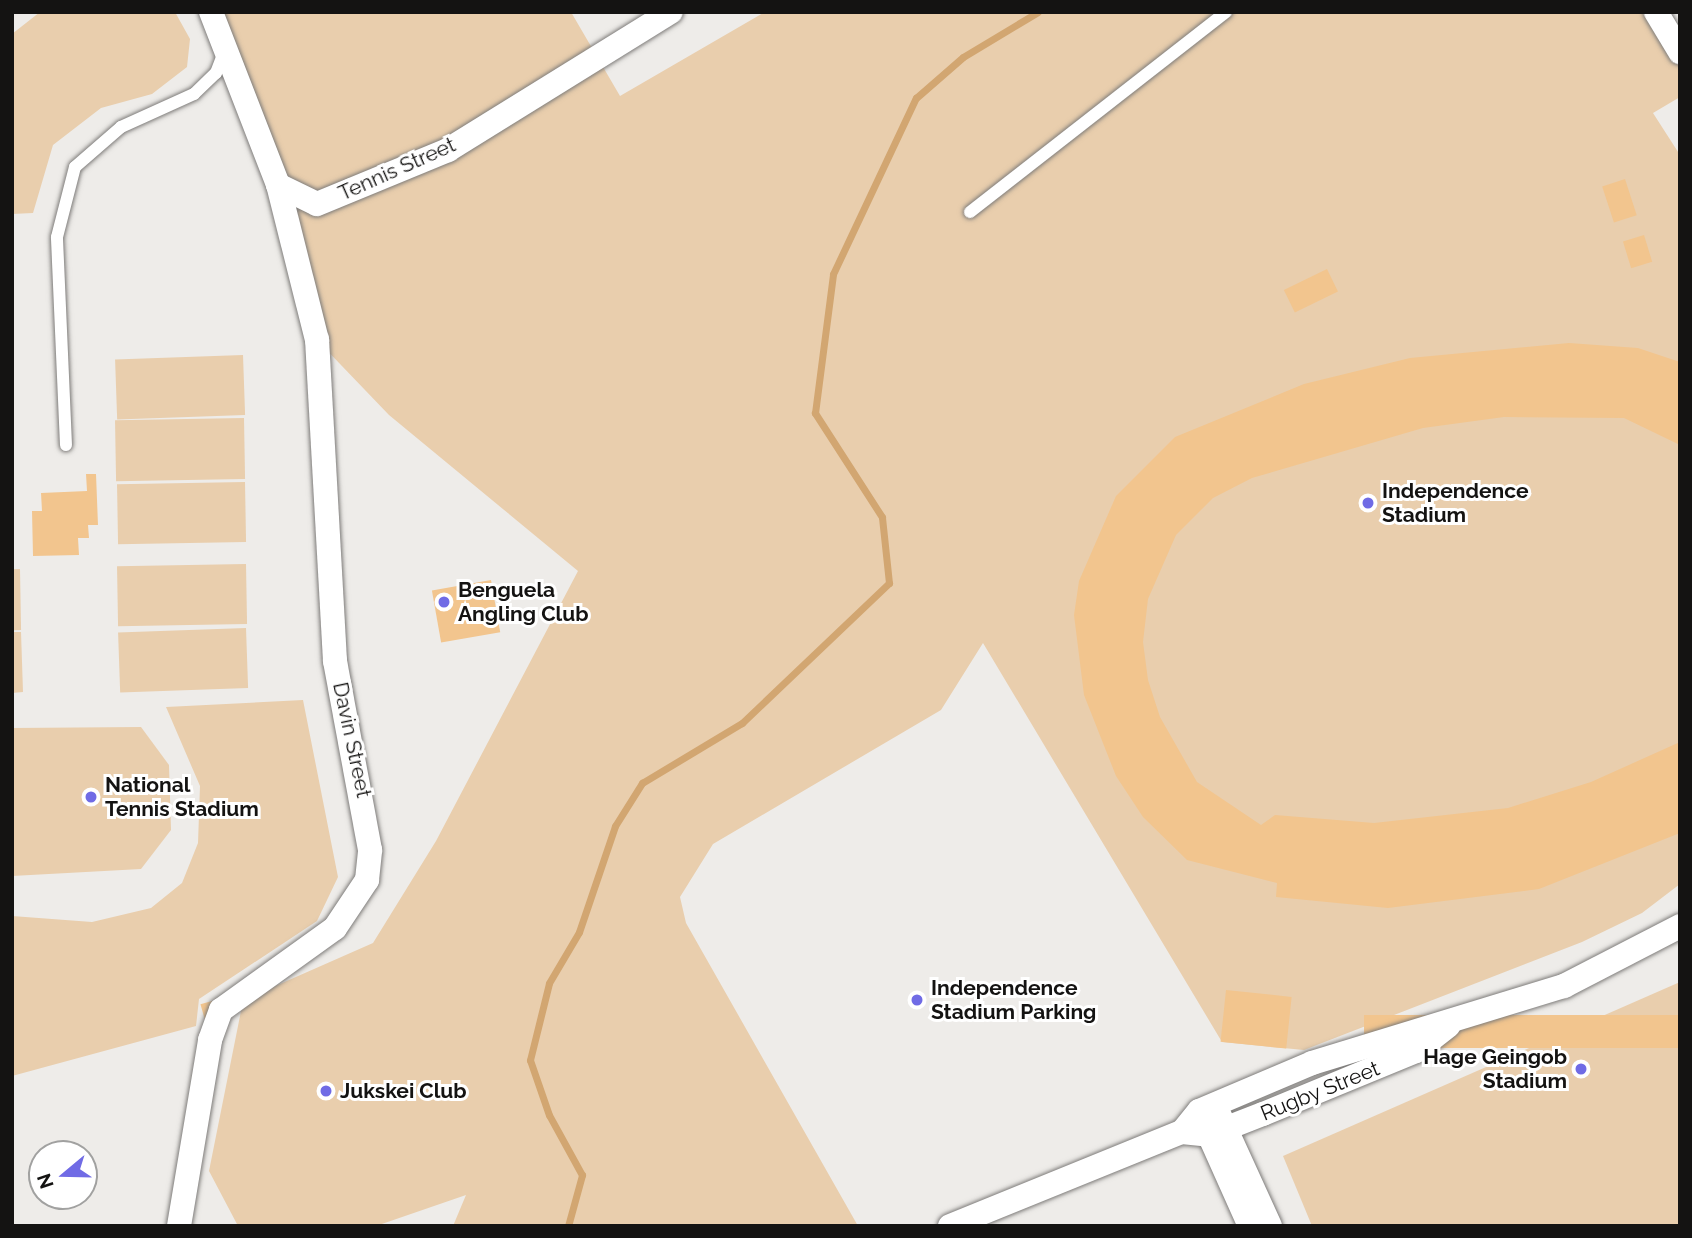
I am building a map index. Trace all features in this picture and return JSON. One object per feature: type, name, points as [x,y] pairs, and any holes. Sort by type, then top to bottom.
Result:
[{"type":"street","points":[[211,12],[278,185]]},
{"type":"street","name":"Tennis Street","points":[[278,185],[317,204],[400,172],[449,150],[671,12]]},
{"type":"street","points":[[1656,12],[1680,52]]},
{"type":"street","name":"Davin Street","points":[[179,1226],[210,1040],[221,1010],[335,928],[355,904],[368,870],[369,818],[335,662],[317,341],[278,185]]},
{"type":"street","name":"Rugby Street","points":[[1182,1132],[1207,1107],[1312,1063],[1449,1024],[1564,986],[1680,926]]},
{"type":"street","name":"Rugby Street","points":[[950,1226],[1182,1132],[1218,1132],[1394,1062],[1449,1024]]},
{"type":"street","points":[[1207,1107],[1250,1226]]},
{"type":"street","points":[[1218,1132],[1270,1226]]},
{"type":"lane","points":[[970,212],[1226,12]]},
{"type":"lane","points":[[66,445],[57,237],[75,167],[121,127],[194,94],[216,73],[225,50]]},
{"type":"shaded area","points":[[40,12],[175,12],[190,39],[187,67],[152,94],[101,108],[53,145],[33,213],[12,214],[12,34]]},
{"type":"shaded area","points":[[211,12],[571,12],[620,96],[765,12],[1656,12],[1680,52],[1680,97],[1653,113],[1680,155],[1680,884],[1642,913],[1582,942],[1304,1050],[1222,1042],[983,643],[941,710],[713,844],[680,897],[686,923],[858,1226],[453,1226],[466,1195],[376,1226],[238,1226],[209,1171],[241,1011],[255,995],[373,943],[436,841],[578,571],[389,415],[317,340]]},
{"type":"shaded area","points":[[243,355],[245,415],[117,419],[115,359]]},
{"type":"shaded area","points":[[244,418],[245,479],[116,481],[115,420]]},
{"type":"shaded area","points":[[245,482],[246,542],[118,544],[117,484]]},
{"type":"shaded area","points":[[246,564],[247,624],[118,626],[117,566]]},
{"type":"shaded area","points":[[12,569],[20,569],[21,630],[13,630]]},
{"type":"shaded area","points":[[246,628],[248,688],[120,692],[118,632]]},
{"type":"shaded area","points":[[12,632],[21,632],[23,692],[12,693]]},
{"type":"shaded area","points":[[303,700],[338,877],[317,921],[199,999],[196,1026],[12,1076],[12,916],[92,922],[151,908],[182,883],[198,843],[200,786],[166,707]]},
{"type":"shaded area","name":"National Tennis Stadium","points":[[141,727],[169,765],[171,830],[141,869],[12,876],[12,728]]},
{"type":"shaded area","name":"Hage Geingob Stadium","points":[[1680,982],[1680,1226],[1312,1226],[1283,1156]]},
{"type":"building","points":[[1625,179],[1637,215],[1614,223],[1602,186]]},
{"type":"building","points":[[1644,235],[1652,262],[1631,268],[1623,241]]},
{"type":"building","points":[[1327,269],[1338,291],[1295,313],[1284,290]]},
{"type":"building","points":[[1569,343],[1638,348],[1680,362],[1680,445],[1624,418],[1504,417],[1423,428],[1252,478],[1213,498],[1176,535],[1148,599],[1143,642],[1148,680],[1160,717],[1197,782],[1261,825],[1275,815],[1374,823],[1508,808],[1591,782],[1680,742],[1680,833],[1539,889],[1388,908],[1276,897],[1277,883],[1187,860],[1143,817],[1116,776],[1084,695],[1074,615],[1079,581],[1116,496],[1175,437],[1304,384],[1410,358]]},
{"type":"building","points":[[86,474],[96,474],[98,525],[88,525],[89,538],[78,538],[79,555],[33,556],[32,511],[42,511],[41,493],[87,491]]},
{"type":"building","points":[[491,580],[500,632],[441,643],[432,590]]},
{"type":"building","points":[[1226,990],[1292,997],[1286,1049],[1221,1042]]},
{"type":"building","points":[[212,1001],[216,1015],[205,1019],[200,1004]]},
{"type":"building","points":[[1364,1015],[1680,1015],[1680,1048],[1364,1048]]},
{"type":"waterway","points":[[568,1226],[582,1175],[549,1115],[530,1060],[549,983],[579,932],[615,826],[642,783],[742,723],[889,583],[882,517],[815,413],[833,274],[916,98],[963,57],[1038,12]]},
{"type":"place","name":"Independence Stadium","points":[[1368,503]]},
{"type":"place","name":"Benguela Angling Club","points":[[444,602]]},
{"type":"place","name":"National Tennis Stadium","points":[[91,797]]},
{"type":"place","name":"Independence Stadium Parking","points":[[917,1000]]},
{"type":"place","name":"Hage Geingob Stadium","points":[[1581,1069]]},
{"type":"place","name":"Jukskei Club","points":[[326,1091]]}]
